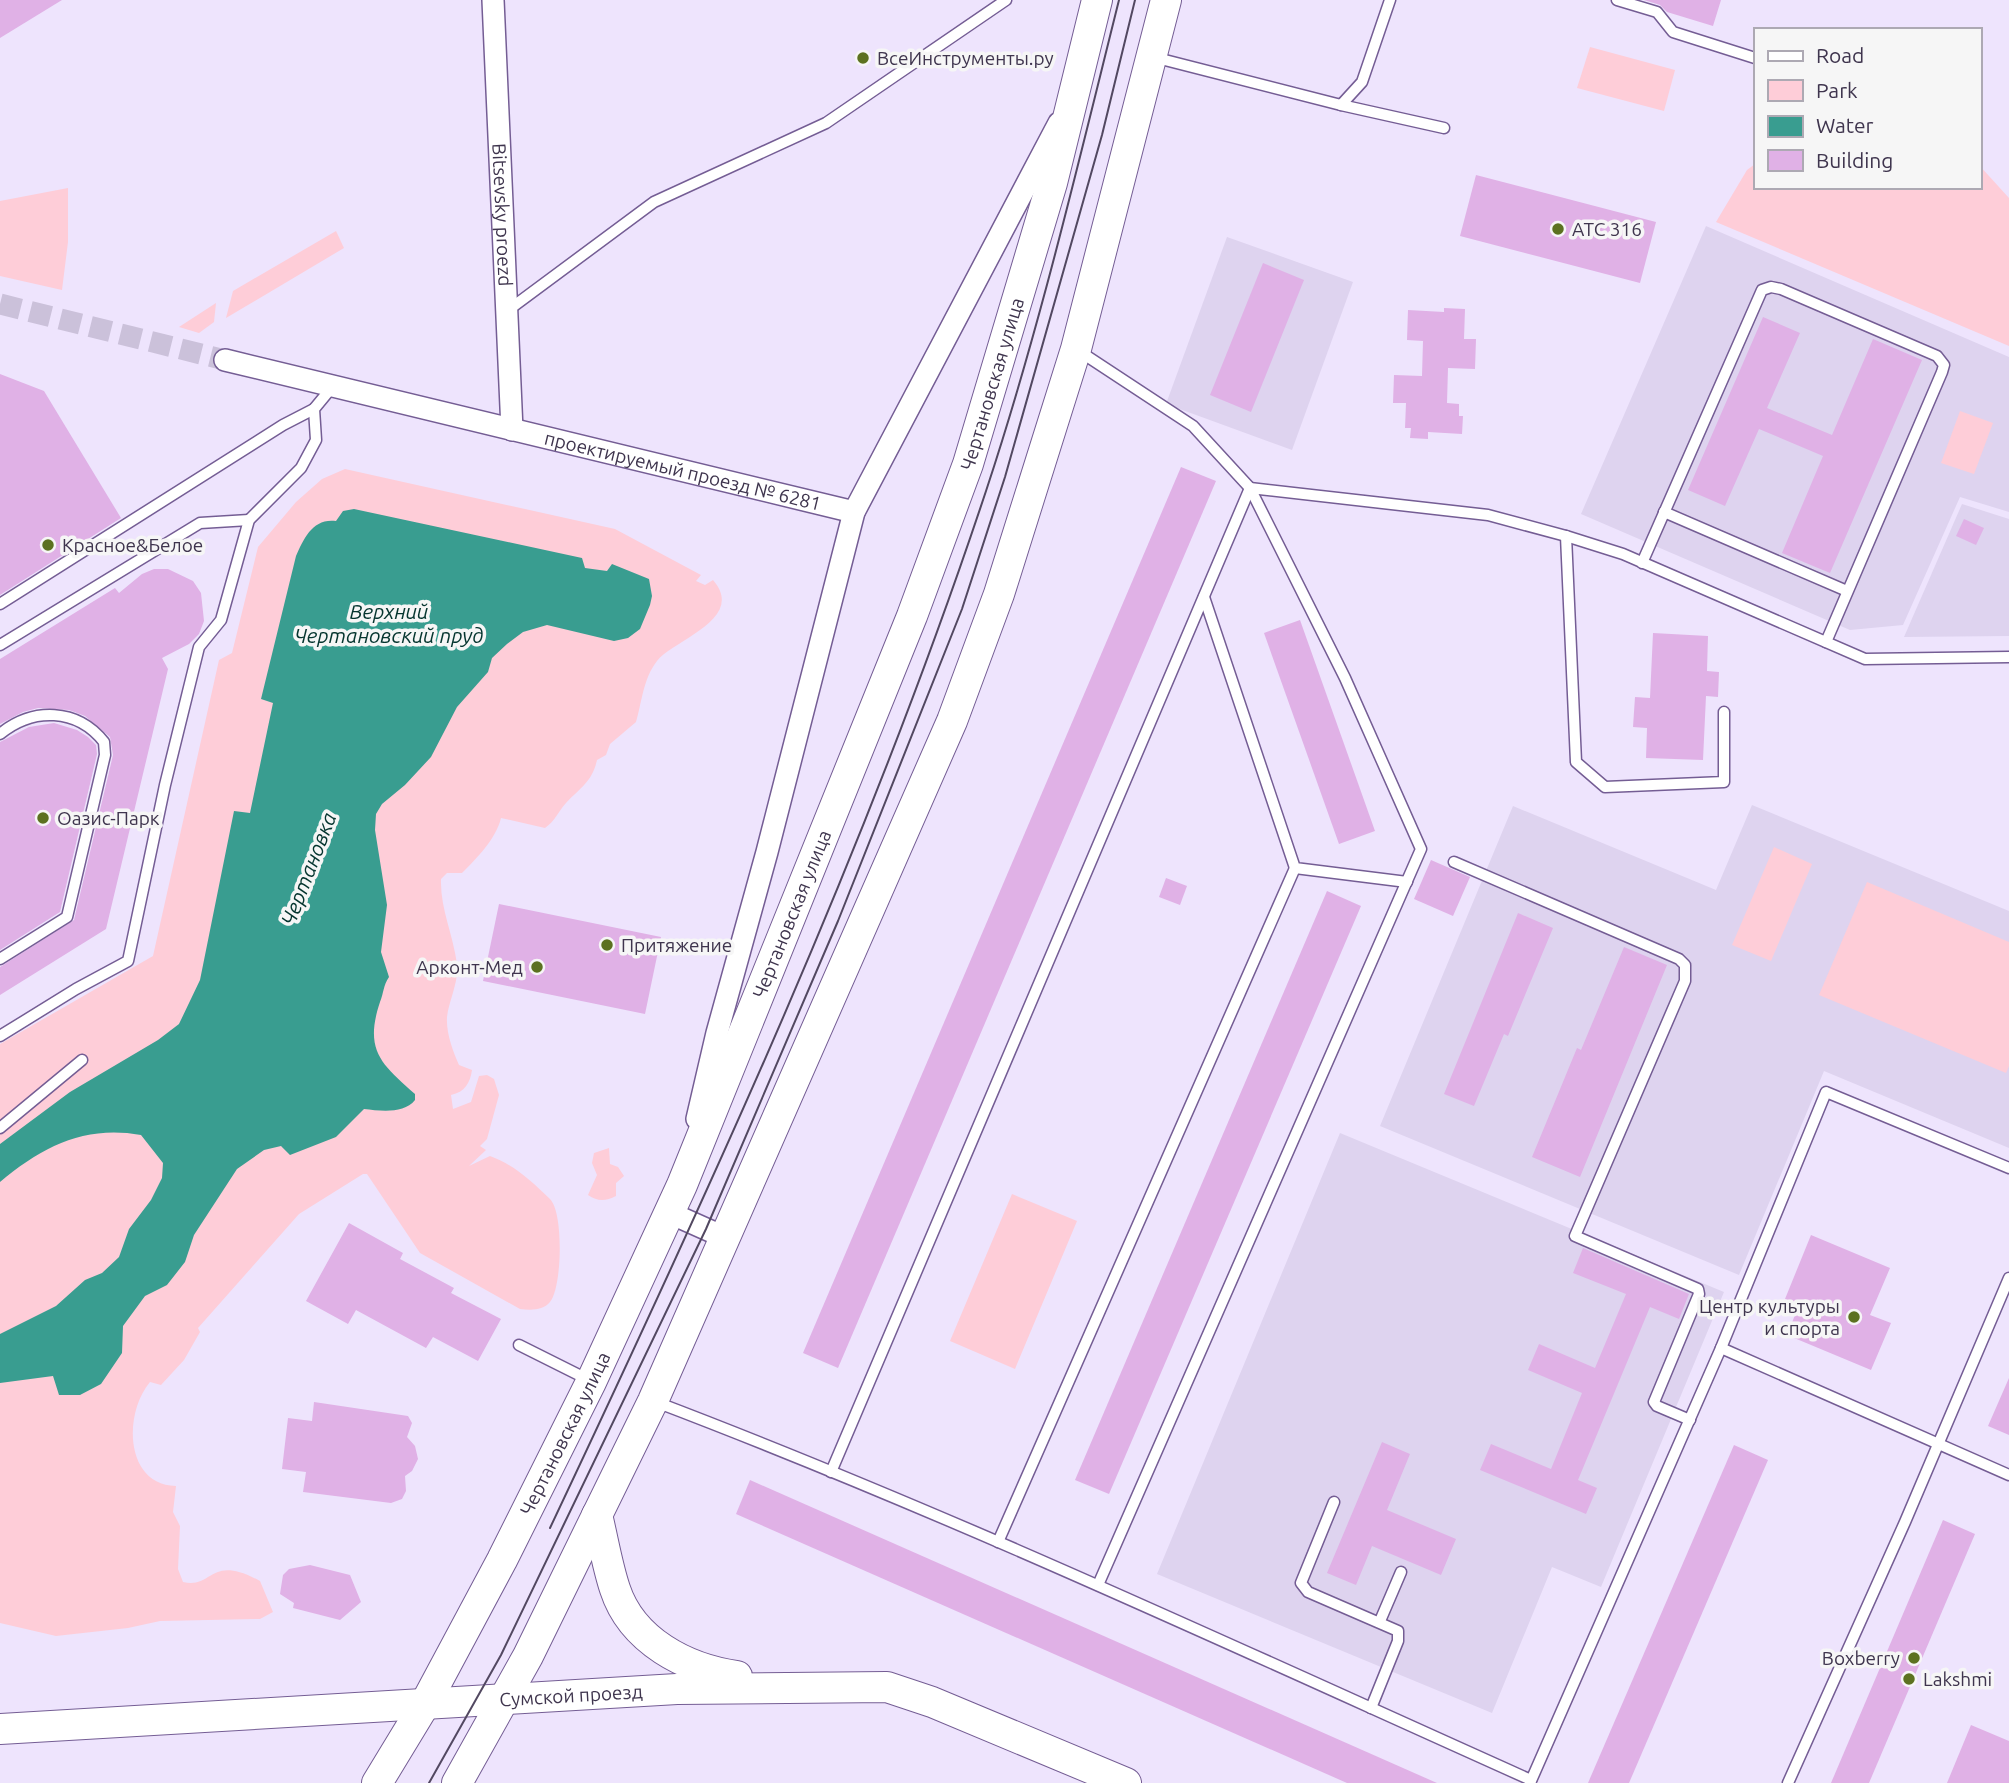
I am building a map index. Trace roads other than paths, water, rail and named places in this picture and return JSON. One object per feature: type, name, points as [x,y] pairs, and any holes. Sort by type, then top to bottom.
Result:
[{"type":"main road","name":"Чертановская улица","points":[[377,1783],[425,1704],[502,1560],[591,1382],[670,1213],[907,629],[968,464],[999,368],[1097,0]]},
{"type":"main road","points":[[457,1783],[505,1699],[653,1401],[952,721],[999,594],[1076,349],[1166,0]]},
{"type":"main road","points":[[597,1515],[615,1591],[630,1619],[652,1643],[688,1664],[716,1673],[807,1686]]},
{"type":"main road","name":"Сумской проезд","points":[[0,1729],[677,1689],[887,1687],[932,1702],[1126,1783]]},
{"type":"street","name":"Bitsevsky proezd","points":[[493,0],[512,430]]},
{"type":"street","points":[[682,1185],[717,1033],[767,852],[854,512],[1073,96]]},
{"type":"street","name":"проектируемый проезд № 6281","points":[[225,360],[854,512]]},
{"type":"street","points":[[670,1213],[726,1238]]},
{"type":"lane","points":[[507,311],[654,202],[827,123],[1006,0]]},
{"type":"lane","points":[[1341,105],[1362,82],[1390,0]]},
{"type":"lane","points":[[1617,0],[1657,12],[1673,32],[1754,58]]},
{"type":"lane","points":[[1153,57],[1444,128]]},
{"type":"lane","points":[[1642,563],[1762,290],[1771,287],[1781,289],[1937,356],[1944,365],[1826,642]]},
{"type":"lane","points":[[1076,349],[1193,426],[1250,488],[1345,678],[1421,849],[1098,1585]]},
{"type":"lane","points":[[0,604],[283,425],[314,409],[333,386]]},
{"type":"lane","points":[[0,1036],[76,989],[128,961],[165,785],[199,647],[221,620],[249,520],[301,468],[316,440],[314,409]]},
{"type":"lane","points":[[1250,488],[1488,516],[1566,536],[1642,563],[1865,659],[2009,657]]},
{"type":"lane","points":[[831,1472],[1250,488]]},
{"type":"lane","points":[[1664,512],[1847,591]]},
{"type":"lane","points":[[0,645],[200,523],[249,520]]},
{"type":"lane","points":[[1566,536],[1576,762],[1605,787],[1724,782],[1724,712]]},
{"type":"lane","points":[[998,1542],[1295,868],[1204,597]]},
{"type":"lane","points":[[0,734],[10,725],[38,714],[76,718],[104,742],[105,755],[67,917],[0,959]]},
{"type":"lane","points":[[1454,862],[1679,959],[1685,965],[1685,981],[1575,1236],[1698,1289],[1699,1294],[1654,1402],[1690,1420]]},
{"type":"lane","points":[[1295,868],[1407,882]]},
{"type":"lane","points":[[0,1128],[82,1060]]},
{"type":"lane","points":[[653,1401],[831,1472],[1098,1585],[1531,1781],[1721,1348],[1826,1092],[2009,1168]]},
{"type":"lane","points":[[1788,1783],[1920,1487],[2009,1278]]},
{"type":"lane","points":[[519,1345],[591,1382]]},
{"type":"lane","points":[[1721,1348],[2009,1475]]},
{"type":"lane","points":[[1334,1502],[1303,1579],[1303,1588],[1394,1627],[1400,1636],[1371,1708]]},
{"type":"lane","points":[[1380,1622],[1401,1572]]},
{"type":"water","name":"Верхний Чертановский пруд","points":[[354,509],[582,558],[585,568],[607,571],[612,564],[649,579],[652,596],[650,605],[640,629],[628,638],[614,641],[547,625],[523,632],[507,644],[492,658],[488,672],[457,707],[431,757],[405,785],[382,804],[376,814],[375,830],[387,905],[381,952],[389,977],[376,1019],[375,1044],[379,1055],[393,1074],[415,1094],[415,1100],[399,1110],[364,1109],[336,1137],[290,1155],[281,1146],[264,1150],[237,1169],[194,1235],[185,1262],[167,1285],[145,1296],[123,1326],[122,1353],[101,1384],[80,1395],[59,1395],[53,1376],[0,1383],[0,1334],[56,1306],[85,1280],[102,1273],[119,1257],[129,1229],[151,1200],[162,1178],[163,1163],[141,1135],[101,1133],[66,1141],[49,1149],[0,1182],[0,1144],[70,1092],[158,1040],[179,1024],[200,980],[234,811],[250,813],[273,703],[261,699],[296,556],[306,536],[315,526],[336,521],[343,511]]},
{"type":"tunnel","points":[[0,304],[225,360]]},
{"type":"tram line","points":[[550,1528],[669,1273],[784,1016],[891,756],[940,624],[1005,431],[1057,247],[1119,0]]},
{"type":"tram line","points":[[429,1783],[501,1655],[706,1229],[838,921],[962,609],[1005,477],[1102,135],[1135,0]]},
{"type":"place","name":"ВсеИнструменты.ру","points":[[863,58]]},
{"type":"place","name":"АТС 316","points":[[1558,229]]},
{"type":"place","name":"Красное&Белое","points":[[48,545]]},
{"type":"place","name":"Оазис-Парк","points":[[43,818]]},
{"type":"place","name":"Притяжение","points":[[607,945]]},
{"type":"place","name":"Арконт-Мед","points":[[537,967]]},
{"type":"place","name":"Центр культуры и спорта","points":[[1854,1317]]},
{"type":"place","name":"Boxberry","points":[[1914,1658]]},
{"type":"place","name":"Lakshmi","points":[[1909,1679]]},
{"type":"water label","name":"Чертановка","points":[[309,869]]}]
